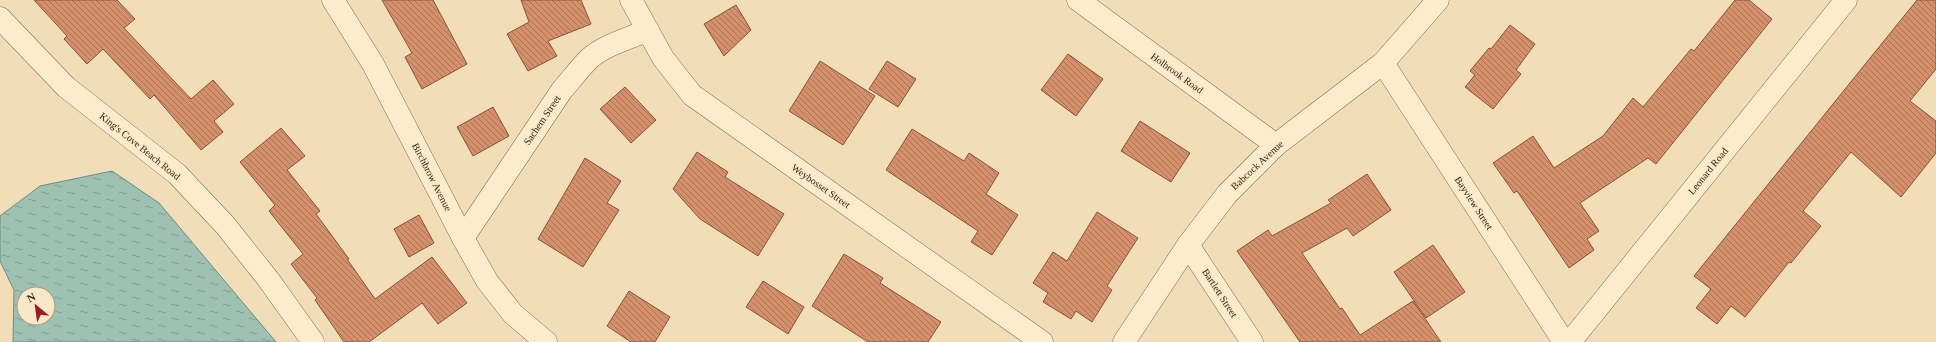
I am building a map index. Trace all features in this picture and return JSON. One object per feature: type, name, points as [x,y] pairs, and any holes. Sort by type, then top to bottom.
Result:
[{"type":"street","name":"Birchbrow Avenue","points":[[333,0],[373,64],[463,238],[487,281],[513,314],[546,342]]},
{"type":"street","name":"Weybosset Street","points":[[631,0],[663,58],[692,95],[1042,342]]},
{"type":"street","name":"Holbrook Road","points":[[1078,0],[1276,145]]},
{"type":"street","name":"Babcock Avenue","points":[[1124,342],[1188,245],[1226,194],[1276,145],[1383,64],[1438,0]]},
{"type":"street","name":"Leonard Road","points":[[1570,342],[1846,0]]},
{"type":"street","name":"King's Cove Beach Road","points":[[0,18],[66,86],[177,174],[230,231],[268,279],[313,342]]},
{"type":"street","name":"Sachem Street","points":[[463,238],[562,90],[580,68],[590,58],[604,49],[648,30]]},
{"type":"street","name":"Bayview Street","points":[[1383,64],[1564,342]]},
{"type":"street","name":"Bartlett Street","points":[[1188,245],[1252,342]]},
{"type":"water","points":[[112,171],[159,203],[276,342],[13,342],[14,290],[0,261],[0,216],[40,186]]},
{"type":"building","points":[[34,0],[117,0],[135,19],[124,28],[191,99],[213,80],[234,104],[214,121],[223,132],[201,150],[154,95],[150,99],[103,49],[87,64],[64,39],[67,36]]},
{"type":"building","points":[[382,0],[433,0],[467,64],[422,89],[405,57],[412,53]]},
{"type":"building","points":[[521,0],[581,0],[591,24],[548,41],[557,56],[528,71],[507,34],[529,22]]},
{"type":"building","points":[[1735,0],[1749,0],[1772,19],[1656,164],[1648,158],[1580,203],[1599,231],[1587,239],[1594,250],[1569,268],[1517,191],[1514,193],[1493,163],[1533,136],[1554,168],[1603,136],[1633,98],[1643,107],[1691,49],[1694,51]]},
{"type":"building","points":[[1917,0],[1936,0],[1936,69],[1910,101],[1936,121],[1936,153],[1901,197],[1851,152],[1803,211],[1821,226],[1791,263],[1789,262],[1745,317],[1731,306],[1717,324],[1696,308],[1711,289],[1694,276]]},
{"type":"building","points":[[736,5],[751,30],[724,56],[704,24]]},
{"type":"building","points":[[1510,25],[1535,44],[1516,70],[1521,74],[1493,109],[1465,87],[1475,75],[1470,71],[1489,48],[1491,49]]},
{"type":"building","points":[[1068,54],[1103,79],[1076,116],[1041,90]]},
{"type":"building","points":[[820,61],[875,96],[843,145],[789,111]]},
{"type":"building","points":[[887,61],[916,79],[898,107],[869,89]]},
{"type":"building","points":[[625,87],[656,120],[631,143],[600,109]]},
{"type":"building","points":[[493,107],[509,136],[473,156],[457,127]]},
{"type":"building","points":[[1140,121],[1190,153],[1171,182],[1121,151]]},
{"type":"building","points":[[281,128],[305,156],[287,170],[320,211],[316,214],[349,259],[347,259],[375,299],[432,257],[467,303],[438,324],[422,303],[369,342],[344,342],[315,300],[317,298],[291,264],[303,254],[269,211],[275,205],[240,162]]},
{"type":"building","points":[[912,129],[964,161],[969,153],[999,173],[986,194],[1018,215],[992,255],[971,242],[978,231],[886,170]]},
{"type":"building","points":[[697,152],[728,172],[725,177],[784,214],[758,256],[700,219],[673,189]]},
{"type":"building","points":[[585,158],[621,181],[607,203],[619,210],[583,267],[538,239]]},
{"type":"building","points":[[1367,174],[1391,210],[1353,236],[1347,228],[1302,253],[1340,309],[1342,308],[1360,335],[1413,301],[1441,342],[1300,342],[1237,251],[1268,230],[1272,236],[1331,203],[1328,200]]},
{"type":"building","points":[[1097,212],[1138,238],[1107,286],[1112,290],[1092,322],[1076,311],[1071,319],[1043,302],[1048,293],[1033,283],[1053,252],[1067,261]]},
{"type":"building","points":[[419,215],[434,243],[409,257],[394,229]]},
{"type":"building","points":[[1433,245],[1465,292],[1426,318],[1394,272]]},
{"type":"building","points":[[844,254],[883,278],[880,283],[941,322],[928,342],[868,342],[812,306]]},
{"type":"building","points":[[763,281],[804,307],[788,334],[746,307]]},
{"type":"building","points":[[629,291],[670,317],[655,342],[631,342],[607,326]]}]
